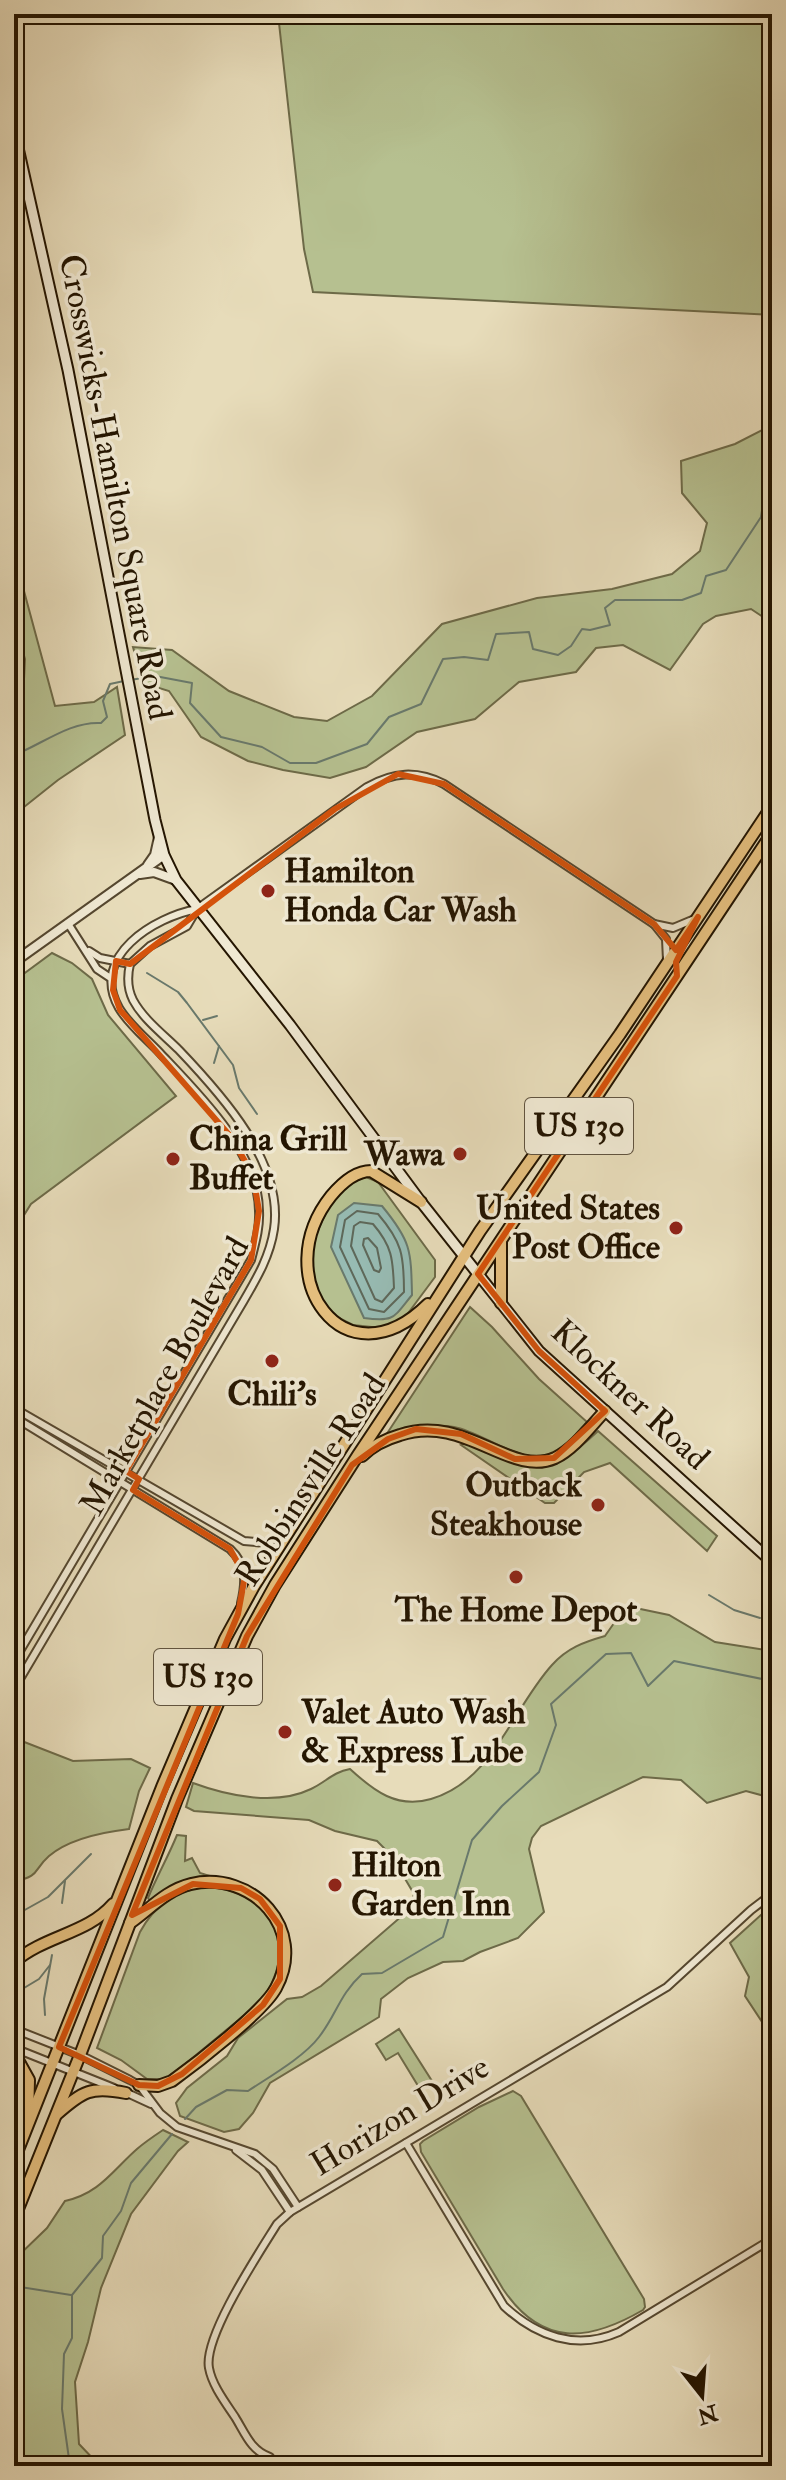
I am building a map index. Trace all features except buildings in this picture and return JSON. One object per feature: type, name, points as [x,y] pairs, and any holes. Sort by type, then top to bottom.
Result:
[{"type":"highway","name":"Robbinsville Road","points":[[14,2160],[168,1773],[238,1614],[464,1256],[516,1178],[581,1091],[772,806]]},
{"type":"highway","name":"Robbinsville Road","points":[[14,2219],[177,1799],[247,1636],[275,1585],[352,1465],[772,833]]},
{"type":"highway","points":[[677,976],[676,962],[693,933],[698,917]]},
{"type":"highway","points":[[421,1202],[371,1171],[350,1178],[335,1191],[317,1216],[307,1250],[312,1290],[317,1304],[340,1326],[377,1333],[403,1325],[441,1291]]},
{"type":"highway","points":[[501,1241],[501,1303]]},
{"type":"highway","points":[[352,1465],[367,1451],[388,1439],[416,1429],[439,1429],[461,1434],[515,1459],[536,1462],[554,1458],[568,1449],[605,1411]]},
{"type":"highway","points":[[129,1923],[173,1890],[193,1884],[223,1883],[250,1892],[268,1907],[280,1926],[285,1949],[280,1979],[263,2005],[172,2081],[158,2086],[139,2085]]},
{"type":"highway","points":[[14,1962],[48,1939],[97,1920],[119,1896]]},
{"type":"highway","points":[[14,2050],[29,2080],[27,2129]]},
{"type":"highway","points":[[56,2115],[87,2091],[104,2089],[126,2093]]},
{"type":"main road","name":"Crosswicks-Hamilton Square Road","points":[[14,130],[68,370],[159,837],[176,880],[197,909]]},
{"type":"main road","points":[[197,909],[290,1025],[464,1256]]},
{"type":"main road","name":"Klockner Road","points":[[464,1256],[539,1351],[772,1562]]},
{"type":"street","points":[[86,949],[100,958],[130,964],[150,946],[187,926],[197,909],[367,787],[398,774],[417,774],[444,784],[654,924],[666,939],[666,964]]},
{"type":"street","points":[[145,868],[155,855],[159,837]]},
{"type":"street","points":[[14,962],[164,855]]},
{"type":"street","points":[[132,878],[154,872],[176,880]]},
{"type":"street","points":[[69,925],[97,969],[112,979],[116,961],[129,942],[177,913],[197,909]]},
{"type":"street","points":[[654,924],[681,927],[698,917]]},
{"type":"street","name":"Marketplace Boulevard","points":[[14,1689],[133,1490],[264,1263],[270,1247],[275,1212],[267,1172],[242,1128],[203,1076],[137,1007],[128,975],[130,964]]},
{"type":"street","name":"Marketplace Boulevard","points":[[14,1661],[251,1260],[258,1235],[259,1211],[253,1175],[244,1157],[191,1086],[120,1010],[112,979]]},
{"type":"street","points":[[14,1408],[244,1541],[266,1543],[275,1540],[294,1524]]},
{"type":"street","points":[[14,1417],[237,1555],[245,1576],[238,1614]]},
{"type":"street","name":"Horizon Drive","points":[[270,2457],[254,2449],[217,2388],[208,2358],[213,2336],[277,2224],[298,2207],[667,1987],[772,1894]]},
{"type":"street","points":[[14,2029],[80,2055],[139,2085],[177,2127],[255,2154],[273,2169],[298,2207]]},
{"type":"street","points":[[14,2050],[54,2063],[155,2105]]},
{"type":"street","points":[[406,2143],[504,2306],[521,2322],[537,2331],[565,2340],[592,2340],[619,2332],[772,2239]]},
{"type":"street","points":[[233,2148],[262,2170],[290,2212]]},
{"type":"highlighted area","points":[[398,774],[444,784],[654,924],[676,950],[698,917],[676,962],[677,976],[478,1274],[539,1351],[605,1411],[554,1458],[515,1459],[461,1434],[416,1429],[388,1439],[352,1465],[247,1636],[132,1915],[193,1884],[241,1888],[260,1899],[280,1926],[280,1979],[263,2005],[182,2074],[158,2086],[139,2085],[59,2047],[238,1614],[245,1576],[230,1549],[133,1490],[139,1479],[126,1471],[251,1260],[259,1211],[253,1175],[231,1137],[120,1010],[113,990],[116,961],[130,964],[335,809]]},
{"type":"green space","points":[[278,14],[772,14],[772,315],[313,292],[304,249]]},
{"type":"green space","points":[[772,425],[772,623],[751,609],[716,616],[703,624],[670,670],[623,645],[596,648],[576,672],[519,682],[475,719],[417,732],[366,767],[330,778],[248,761],[201,737],[169,691],[143,683],[133,647],[172,650],[229,691],[294,717],[327,721],[372,696],[442,624],[537,598],[612,589],[672,574],[700,551],[707,523],[682,493],[681,461],[735,444]]},
{"type":"green space","points":[[14,554],[55,706],[94,702],[117,687],[125,735],[58,780],[14,815],[14,689],[24,679],[25,659],[14,621]]},
{"type":"green space","points":[[52,953],[72,963],[92,979],[108,1015],[176,1096],[31,1204],[14,1231],[14,981]]},
{"type":"green space","points":[[366,1177],[378,1182],[435,1260],[435,1277],[403,1320],[381,1328],[353,1325],[333,1315],[318,1296],[311,1269],[315,1237],[330,1203],[352,1182]]},
{"type":"green space","points":[[470,1307],[539,1379],[587,1422],[561,1449],[548,1455],[520,1454],[467,1431],[445,1426],[420,1427],[386,1435]]},
{"type":"green space","points":[[598,1431],[717,1536],[707,1551],[610,1463],[584,1472],[554,1503],[545,1503],[461,1445],[468,1442],[508,1459],[536,1466],[563,1458]]},
{"type":"green space","points":[[626,1606],[669,1615],[715,1642],[772,1651],[772,1798],[746,1791],[707,1803],[681,1780],[643,1777],[541,1826],[532,1838],[529,1849],[544,1912],[518,1938],[463,1961],[443,1962],[408,1978],[381,1999],[379,2017],[270,2083],[253,2113],[239,2129],[224,2132],[180,2116],[176,2103],[187,2088],[227,2056],[238,2038],[287,1999],[302,1997],[321,1986],[410,1909],[414,1894],[391,1855],[377,1841],[335,1831],[309,1820],[194,1811],[186,1807],[193,1783],[236,1795],[283,1797],[311,1789],[350,1769],[377,1791],[397,1800],[431,1799],[452,1790],[470,1777],[500,1742],[552,1665],[576,1646],[605,1636]]},
{"type":"green space","points":[[14,1738],[73,1761],[131,1759],[150,1768],[139,1791],[129,1829],[98,1834],[66,1845],[49,1856],[33,1875],[14,1882]]},
{"type":"green space","points":[[177,1835],[186,1836],[185,1861],[192,1858],[200,1873],[216,1878],[162,1892],[150,1901],[148,1898]]},
{"type":"green space","points":[[204,1887],[228,1890],[247,1898],[263,1910],[274,1925],[279,1943],[279,1962],[272,1983],[259,2003],[167,2079],[147,2079],[121,2060],[97,2048],[140,1932],[166,1901],[183,1892]]},
{"type":"green space","points":[[772,1908],[772,2037],[745,1996],[749,1977],[730,1943]]},
{"type":"green space","points":[[399,2029],[432,2081],[420,2089],[398,2053],[386,2060],[376,2044]]},
{"type":"green space","points":[[513,2091],[521,2096],[644,2299],[643,2310],[623,2321],[585,2333],[567,2333],[550,2330],[518,2308],[503,2289],[421,2152],[420,2144],[423,2141],[479,2107]]},
{"type":"green space","points":[[163,2130],[188,2142],[131,2214],[101,2288],[75,2382],[79,2444],[100,2466],[14,2466],[14,2264],[17,2257],[47,2228],[65,2201],[97,2187],[137,2149]]},
{"type":"water","points":[[354,1203],[382,1206],[399,1228],[408,1247],[412,1295],[388,1319],[364,1318],[331,1247],[338,1215]]},
{"type":"waterway","points":[[130,680],[155,676],[192,683],[190,703],[221,737],[262,747],[290,763],[316,763],[367,744],[389,717],[421,704],[443,659],[464,657],[488,660],[496,634],[529,632],[533,649],[558,655],[571,646],[582,629],[610,625],[605,608],[615,600],[682,600],[701,593],[706,576],[726,570],[761,517],[764,498],[772,497]]},
{"type":"waterway","points":[[14,755],[67,730],[89,723],[101,723],[107,717],[103,701],[110,684],[124,681]]},
{"type":"waterway","points":[[147,973],[178,992],[187,1003],[233,1065],[239,1088],[257,1114]]},
{"type":"waterway","points":[[203,1020],[217,1016]]},
{"type":"waterway","points":[[214,1063],[219,1046]]},
{"type":"waterway","points":[[709,1595],[734,1610],[760,1618]]},
{"type":"waterway","points":[[185,2119],[196,2107],[227,2090],[248,2091],[305,2052],[319,2037],[348,1989],[362,1974],[382,1973],[443,1937],[472,1840],[502,1806],[539,1772],[556,1725],[551,1704],[606,1654],[631,1653],[648,1686],[674,1661],[772,1681]]},
{"type":"waterway","points":[[14,1916],[48,1897],[91,1854]]},
{"type":"waterway","points":[[62,1903],[65,1881]]},
{"type":"waterway","points":[[45,2015],[44,1999],[52,1955]]},
{"type":"waterway","points":[[14,1994],[39,1979],[50,1965]]},
{"type":"waterway","points":[[72,2295],[102,2258],[103,2236],[121,2211],[131,2183],[172,2134]]},
{"type":"waterway","points":[[14,2286],[71,2295]]},
{"type":"waterway","points":[[70,2466],[62,2409],[64,2354],[72,2338],[72,2295]]},
{"type":"place","name":"Hamilton Honda Car Wash","points":[[268,891]]},
{"type":"place","name":"Wawa","points":[[460,1154]]},
{"type":"place","name":"China Grill Buffet","points":[[173,1159]]},
{"type":"place","name":"United States Post Office","points":[[676,1228]]},
{"type":"place","name":"Chili's","points":[[272,1361]]},
{"type":"place","name":"Outback Steakhouse","points":[[598,1505]]},
{"type":"place","name":"The Home Depot","points":[[516,1577]]},
{"type":"place","name":"Valet Auto Wash & Express Lube","points":[[285,1732]]},
{"type":"place","name":"Hilton Garden Inn","points":[[335,1885]]}]
